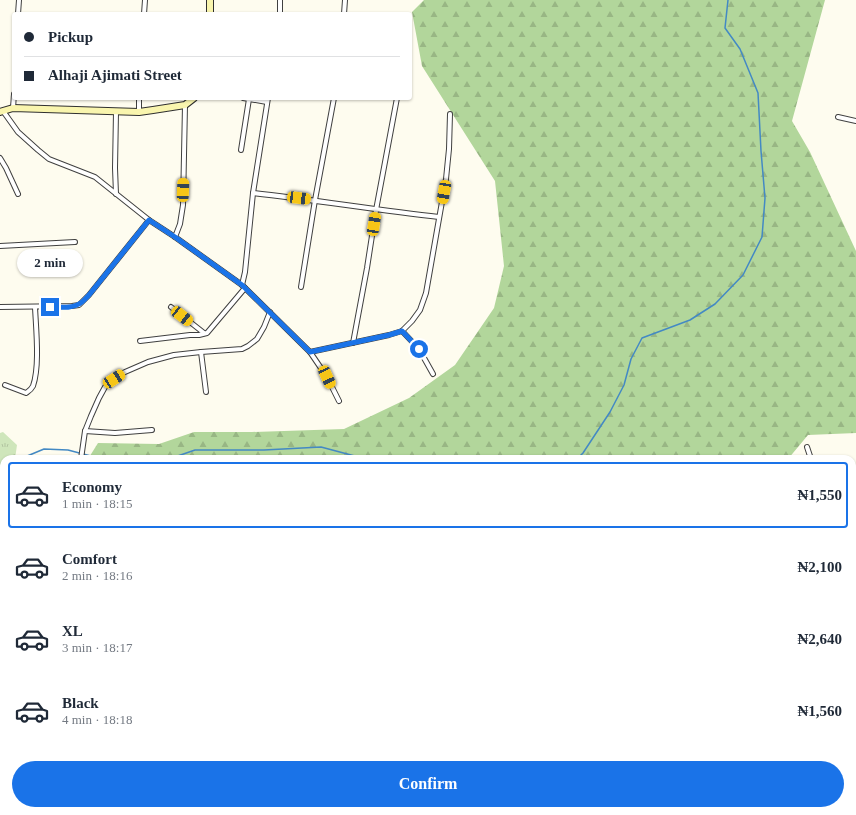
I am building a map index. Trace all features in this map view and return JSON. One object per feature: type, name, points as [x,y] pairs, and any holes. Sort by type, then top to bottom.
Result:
[{"type":"street","points":[[18,12],[19,0]]},
{"type":"street","points":[[144,12],[145,0]]},
{"type":"street","points":[[210,0],[210,12]]},
{"type":"street","points":[[280,0],[280,12]]},
{"type":"street","points":[[344,12],[345,0]]},
{"type":"street","points":[[13,108],[14,100]]},
{"type":"street","points":[[139,100],[139,112]]},
{"type":"street","points":[[191,100],[185,105],[139,112],[13,108],[2,111],[18,132],[49,159],[95,177],[149,220],[244,286],[310,352],[327,377],[339,401]]},
{"type":"street","points":[[241,150],[249,100]]},
{"type":"street","points":[[140,341],[207,333],[244,286],[253,193],[268,100]]},
{"type":"street","points":[[301,287],[334,100]]},
{"type":"street","points":[[353,343],[397,100]]},
{"type":"street","points":[[175,237],[180,224],[182,205],[185,105]]},
{"type":"street","points":[[116,112],[116,194]]},
{"type":"street","points":[[310,352],[402,331],[420,310],[426,293],[446,179],[450,114]]},
{"type":"street","points":[[838,117],[856,121]]},
{"type":"street","points":[[0,158],[18,194]]},
{"type":"street","points":[[0,170],[6,168]]},
{"type":"street","points":[[253,193],[439,217]]},
{"type":"street","points":[[0,307],[79,305],[89,295],[149,220]]},
{"type":"street","points":[[0,246],[76,242]]},
{"type":"street","points":[[4,385],[26,393],[30,391],[32,387],[35,377],[37,355],[35,307]]},
{"type":"street","points":[[171,307],[204,334]]},
{"type":"street","points":[[81,455],[85,431],[99,398],[105,387],[114,379],[125,372],[148,362],[174,355],[242,349],[257,339],[270,312]]},
{"type":"street","points":[[402,331],[419,349],[433,374]]},
{"type":"street","points":[[201,352],[206,392]]},
{"type":"street","points":[[85,431],[115,433],[152,430]]},
{"type":"street","points":[[807,447],[810,455]]},
{"type":"green space","points":[[424,0],[825,0],[792,121],[810,152],[856,251],[856,433],[808,435],[791,455],[90,455],[98,443],[159,444],[194,432],[344,429],[409,398],[455,365],[494,308],[504,266],[495,181],[422,66],[412,12]]},
{"type":"green space","points":[[3,432],[17,445],[16,455],[0,455],[0,433]]},
{"type":"waterway","points":[[581,455],[610,412],[624,385],[631,359],[642,338],[690,320],[715,304],[743,275],[762,237],[765,198],[758,93],[740,49],[725,28],[728,0]]},
{"type":"waterway","points":[[181,455],[195,450],[264,450],[321,447],[351,455]]},
{"type":"waterway","points":[[30,455],[44,449],[68,450],[87,455]]},
{"type":"route","points":[[50,307],[79,305],[89,295],[149,220],[242,285],[310,352],[402,331],[419,349]]}]
